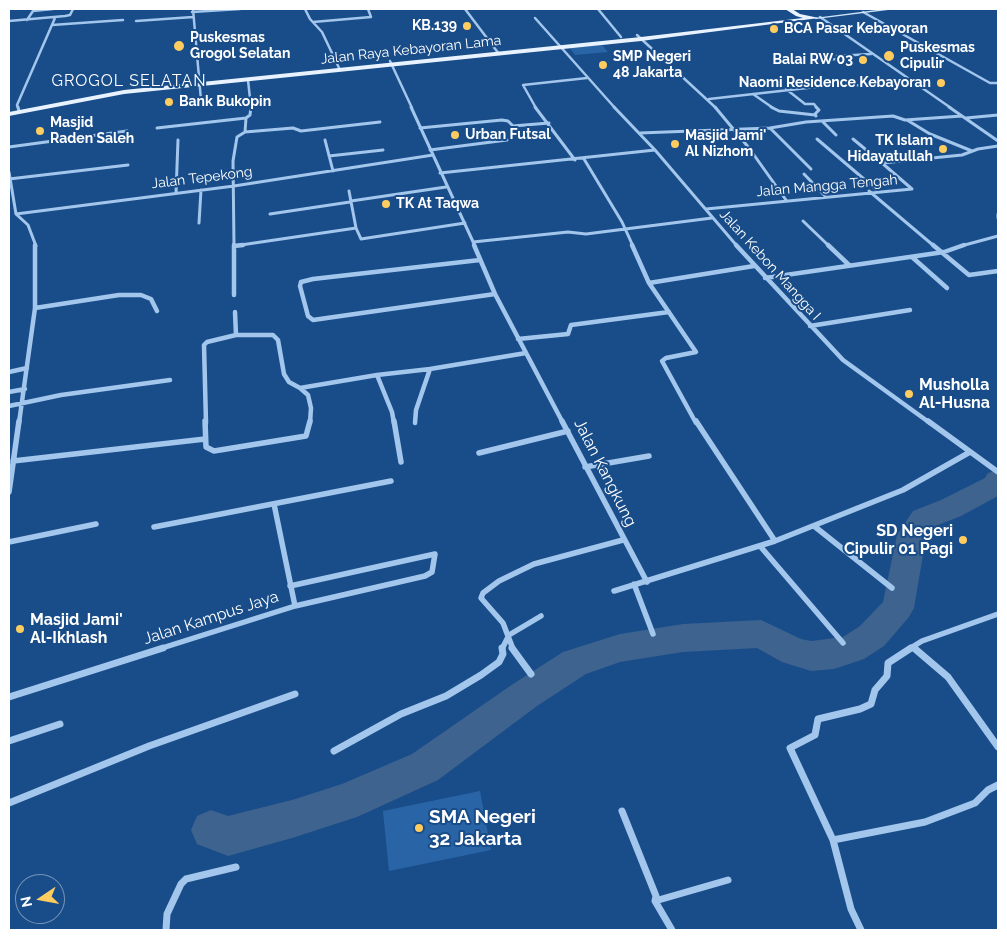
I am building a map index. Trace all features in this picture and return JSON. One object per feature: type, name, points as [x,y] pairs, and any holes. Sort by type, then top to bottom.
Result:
[{"type":"main road","points":[[788,9],[798,15],[818,17],[894,9]]},
{"type":"main road","name":"Jalan Raya Kebayoran Lama","points":[[9,114],[14,109],[160,86],[670,34],[795,18],[798,15]]},
{"type":"main road","name":"Jalan Raya Kebayoran Lama","points":[[683,32],[818,17]]},
{"type":"main road","name":"Jalan Raya Kebayoran Lama","points":[[582,43],[621,37],[639,37]]},
{"type":"main road","name":"Jalan Raya Kebayoran Lama","points":[[200,82],[248,80],[266,76]]},
{"type":"street","points":[[27,20],[33,12],[52,9]]},
{"type":"street","points":[[9,21],[55,18],[70,14],[73,9]]},
{"type":"street","points":[[201,100],[193,10],[240,9]]},
{"type":"street","points":[[305,9],[322,32],[339,68]]},
{"type":"street","points":[[313,22],[371,17],[368,9]]},
{"type":"street","points":[[465,9],[498,52]]},
{"type":"street","points":[[598,9],[621,37]]},
{"type":"street","points":[[864,12],[990,83],[998,83]]},
{"type":"street","points":[[136,21],[193,17]]},
{"type":"street","points":[[818,17],[998,141]]},
{"type":"street","points":[[14,109],[55,18]]},
{"type":"street","name":"Jalan Kebon Mangga I","points":[[535,18],[587,78],[655,150],[754,266],[843,360],[996,471]]},
{"type":"street","points":[[52,25],[123,20]]},
{"type":"street","points":[[639,37],[689,85],[709,99],[786,200]]},
{"type":"street","points":[[818,60],[872,54]]},
{"type":"street","name":"Jalan Kangkung","points":[[391,63],[446,187],[465,223],[495,294],[646,582]]},
{"type":"street","points":[[575,160],[533,104],[524,85],[587,78]]},
{"type":"street","points":[[157,128],[250,116],[248,80]]},
{"type":"street","points":[[709,99],[786,89],[843,84],[866,86],[910,81]]},
{"type":"street","points":[[786,89],[804,103],[814,104],[820,110],[815,115]]},
{"type":"street","points":[[753,94],[765,104],[779,111],[815,115],[836,135]]},
{"type":"street","points":[[906,120],[998,115]]},
{"type":"street","points":[[640,134],[770,128],[893,116],[906,120],[930,134],[972,151]]},
{"type":"street","points":[[246,118],[246,132]]},
{"type":"street","points":[[420,128],[502,120],[508,121],[513,126],[549,123]]},
{"type":"street","points":[[234,295],[233,158],[236,137],[246,132],[293,128],[301,131],[380,122]]},
{"type":"street","points":[[770,128],[811,169]]},
{"type":"street","points":[[9,147],[127,131]]},
{"type":"street","points":[[817,139],[878,191]]},
{"type":"street","points":[[853,139],[882,163]]},
{"type":"street","points":[[176,193],[178,140]]},
{"type":"street","points":[[325,140],[333,171]]},
{"type":"street","points":[[430,150],[507,140]]},
{"type":"street","name":"Jalan Mangga Tengah","points":[[882,163],[955,156],[998,146]]},
{"type":"street","points":[[329,156],[383,150]]},
{"type":"street","points":[[440,173],[655,150]]},
{"type":"street","name":"Jalan Tepekong","points":[[16,214],[234,186],[433,155]]},
{"type":"street","points":[[584,159],[624,228],[649,284],[696,352],[666,358],[662,361],[706,440],[775,541]]},
{"type":"street","name":"Jalan Mangga Tengah","points":[[706,209],[912,189],[882,163]]},
{"type":"street","points":[[9,179],[128,165]]},
{"type":"street","points":[[9,172],[16,214],[28,225],[36,247],[36,308],[9,492]]},
{"type":"street","points":[[804,174],[825,196]]},
{"type":"street","points":[[270,214],[446,187]]},
{"type":"street","points":[[199,223],[201,190]]},
{"type":"street","points":[[349,191],[356,228],[361,238],[465,223]]},
{"type":"street","points":[[869,192],[971,275],[998,271]]},
{"type":"street","points":[[473,242],[568,232],[586,234],[712,218]]},
{"type":"street","points":[[803,221],[849,265]]},
{"type":"street","points":[[234,246],[356,228]]},
{"type":"street","points":[[765,278],[944,252],[998,233]]},
{"type":"street","points":[[912,257],[947,288]]},
{"type":"street","points":[[480,260],[313,279],[301,282],[300,286],[308,316],[312,320],[495,294]]},
{"type":"street","points":[[649,284],[754,266]]},
{"type":"street","points":[[36,308],[119,295],[141,294],[151,299],[157,311]]},
{"type":"street","points":[[810,326],[910,310]]},
{"type":"street","points":[[235,312],[236,335]]},
{"type":"street","points":[[518,340],[568,334],[571,324],[669,312]]},
{"type":"street","points":[[236,335],[273,335],[278,340],[284,374],[289,382],[308,395],[311,408],[309,433],[306,436],[218,451],[206,447],[204,345],[236,335]]},
{"type":"street","points":[[300,388],[356,376],[430,368],[526,353]]},
{"type":"street","points":[[9,372],[27,368]]},
{"type":"street","points":[[415,423],[416,410],[430,368]]},
{"type":"street","points":[[378,375],[392,412],[401,462]]},
{"type":"street","points":[[9,406],[61,395],[170,380]]},
{"type":"street","points":[[9,392],[25,389]]},
{"type":"street","points":[[479,453],[568,431]]},
{"type":"street","points":[[13,461],[205,439]]},
{"type":"street","points":[[614,591],[760,546],[814,526],[903,490],[970,452]]},
{"type":"street","points":[[585,467],[649,456]]},
{"type":"street","points":[[154,527],[391,481]]},
{"type":"street","name":"Jalan Kampus Jaya","points":[[9,697],[295,606],[274,504]]},
{"type":"street","points":[[9,542],[96,524]]},
{"type":"street","points":[[814,526],[892,588]]},
{"type":"street","points":[[531,674],[511,646],[509,635],[503,622],[481,598],[483,593],[499,581],[534,564],[623,540]]},
{"type":"street","points":[[760,546],[843,643]]},
{"type":"street","points":[[290,586],[435,554],[432,572],[425,576],[295,606]]},
{"type":"street","points":[[634,584],[653,634]]},
{"type":"street","points":[[861,930],[852,909],[834,840],[790,748],[815,736],[818,719],[860,709],[871,704],[875,690],[887,676],[888,663],[922,641],[959,626],[998,614]]},
{"type":"street","points":[[334,751],[401,714],[446,696],[481,675],[499,662],[503,654],[502,647],[509,635],[541,616]]},
{"type":"street","points":[[913,648],[948,677],[998,748]]},
{"type":"street","points":[[9,803],[149,746],[294,694]]},
{"type":"street","points":[[9,741],[60,724]]},
{"type":"street","points":[[834,840],[926,822],[975,803],[988,790],[998,785]]},
{"type":"street","points":[[622,811],[656,896],[655,901],[672,930]]},
{"type":"street","points":[[166,930],[167,914],[181,884],[186,879],[236,867]]},
{"type":"street","points":[[655,901],[728,880]]},
{"type":"shaded area","points":[[602,45],[608,52],[575,55],[570,48]]},
{"type":"shaded area","points":[[480,791],[491,850],[389,871],[383,811]]},
{"type":"waterway","points":[[211,830],[228,836],[292,819],[343,803],[425,767],[525,695],[575,663],[620,648],[683,638],[761,634],[794,652],[811,656],[834,654],[852,649],[872,636],[898,608],[912,535],[923,519],[951,508],[995,485],[998,480]]},
{"type":"place","name":"KB.139","points":[[467,26]]},
{"type":"place","name":"BCA Pasar Kebayoran","points":[[774,29]]},
{"type":"place","name":"Puskesmas Grogol Selatan","points":[[179,46]]},
{"type":"place","name":"Puskesmas Cipulir","points":[[889,56]]},
{"type":"place","name":"Balai RW 03","points":[[863,60]]},
{"type":"place","name":"SMP Negeri 48 Jakarta","points":[[603,65]]},
{"type":"place","name":"Naomi Residence Kebayoran","points":[[941,83]]},
{"type":"place","name":"Bank Bukopin","points":[[169,102]]},
{"type":"place","name":"Masjid Raden Saleh","points":[[40,131]]},
{"type":"place","name":"Urban Futsal","points":[[455,135]]},
{"type":"place","name":"Masjid Jami' Al Nizhom","points":[[675,144]]},
{"type":"place","name":"TK Islam Hidayatullah","points":[[943,149]]},
{"type":"place","name":"TK At Taqwa","points":[[386,204]]},
{"type":"place","name":"Musholla Al-Husna","points":[[909,394]]},
{"type":"place","name":"SD Negeri Cipulir 01 Pagi","points":[[963,540]]},
{"type":"place","name":"Masjid Jami' Al-Ikhlash","points":[[20,629]]},
{"type":"place","name":"SMA Negeri 32 Jakarta","points":[[419,828]]},
{"type":"district","name":"GROGOL SELATAN","points":[[129,81]]}]
